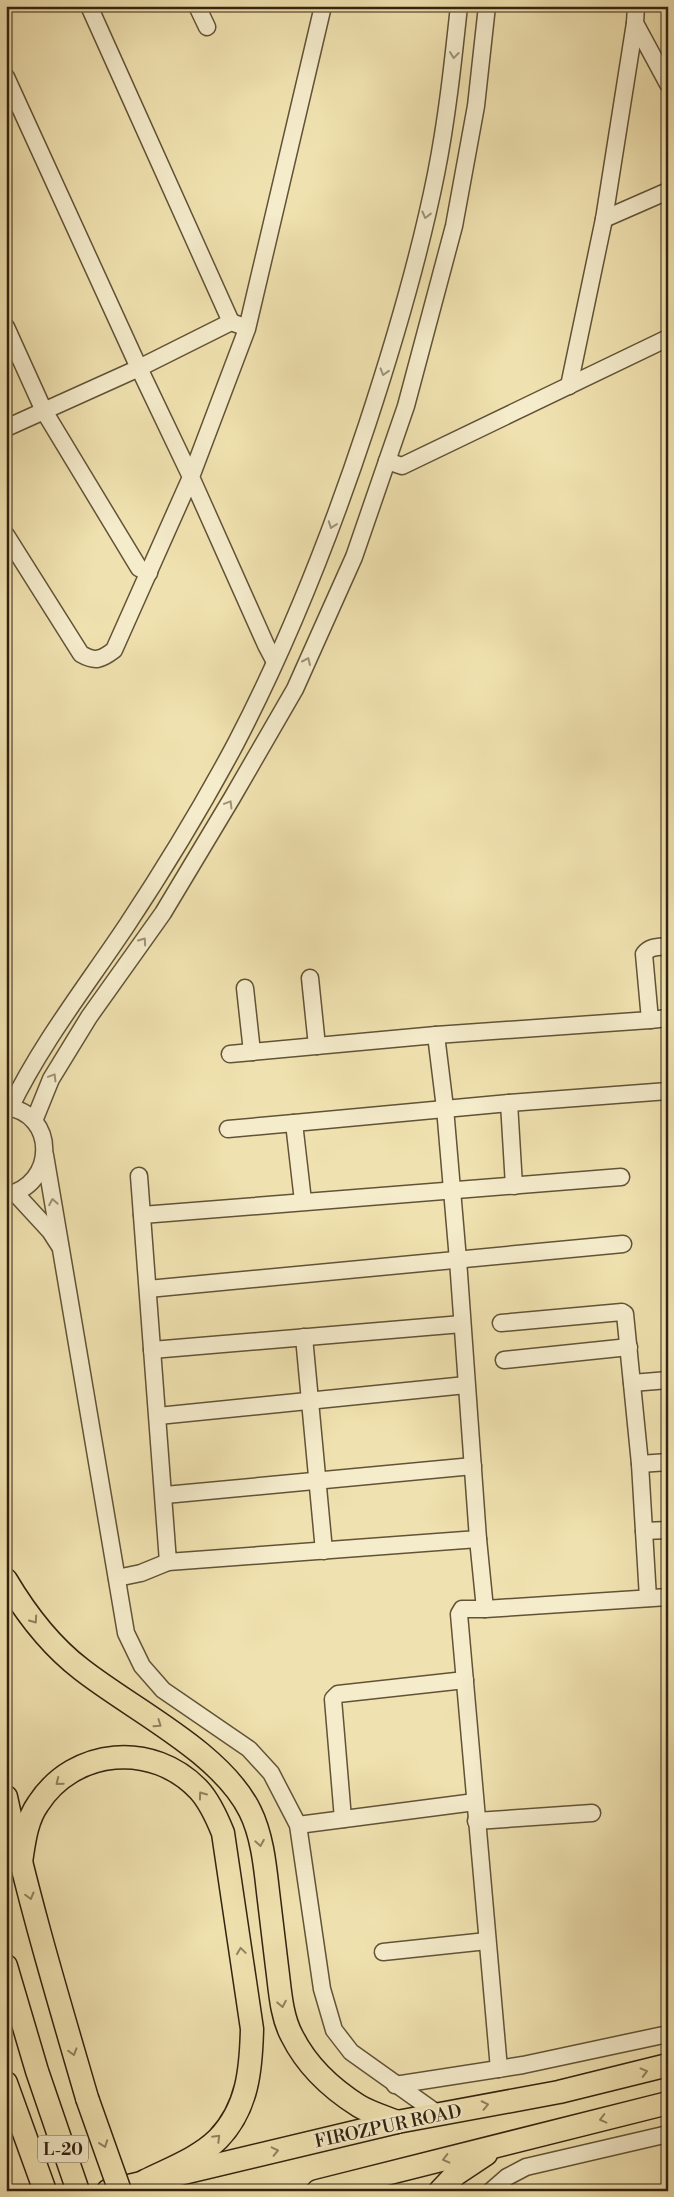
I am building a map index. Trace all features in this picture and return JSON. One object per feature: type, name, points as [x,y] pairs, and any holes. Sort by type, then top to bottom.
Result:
[{"type":"highway","points":[[6,1580],[42,1631],[80,1668],[199,1753],[222,1772],[236,1790],[250,1810],[258,1831],[266,1872],[280,1994],[291,2035],[305,2059],[328,2083],[361,2106],[398,2122]]},
{"type":"highway","points":[[21,1862],[26,1833],[32,1814],[46,1793],[74,1770],[101,1759],[128,1756],[161,1763],[182,1775],[199,1790],[217,1816],[223,1833],[252,2028],[252,2056],[247,2089],[234,2115],[218,2138],[202,2151],[145,2181]]},
{"type":"highway","points":[[6,1797],[52,1978],[87,2098],[120,2191]]},
{"type":"highway","name":"L-20","points":[[6,1966],[48,2106],[78,2191]]},
{"type":"highway","name":"FIROZPUR ROAD","points":[[108,2191],[398,2122],[559,2092],[668,2065]]},
{"type":"highway","name":"L-20","points":[[6,2083],[44,2191]]},
{"type":"highway","points":[[318,2191],[668,2103]]},
{"type":"highway","points":[[440,2191],[456,2174],[499,2145]]},
{"type":"street","points":[[89,6],[232,322],[247,328]]},
{"type":"street","points":[[197,6],[207,26]]},
{"type":"street","points":[[6,535],[81,654],[92,660],[102,659],[114,650],[150,573],[191,476],[247,328],[323,6]]},
{"type":"street","points":[[438,2114],[351,2052],[334,2030],[322,1989],[298,1825],[271,1773],[249,1749],[163,1690],[142,1666],[126,1633],[41,1133],[34,1121],[23,1113],[8,1108],[34,1061],[127,926],[176,847],[236,742],[275,662],[314,572],[346,486],[393,343],[436,173],[459,6]]},
{"type":"street","points":[[34,1121],[51,1080],[89,1018],[163,913],[232,798],[294,689],[354,556],[406,406],[454,226],[476,106],[487,6]]},
{"type":"street","points":[[636,14],[668,84]]},
{"type":"street","points":[[569,386],[604,219],[636,14]]},
{"type":"street","points":[[6,77],[275,662]]},
{"type":"street","points":[[604,219],[668,191]]},
{"type":"street","points":[[6,428],[139,368],[232,322]]},
{"type":"street","points":[[6,327],[44,411],[139,568],[150,573]]},
{"type":"street","points":[[387,462],[402,466],[668,338]]},
{"type":"street","points":[[393,343],[420,351]]},
{"type":"street","points":[[650,1020],[644,954],[653,947],[668,946]]},
{"type":"street","points":[[310,978],[317,1046]]},
{"type":"street","points":[[246,988],[252,1052]]},
{"type":"street","points":[[230,1054],[436,1035],[668,1018]]},
{"type":"street","points":[[436,1035],[445,1108],[458,1260],[466,1385],[485,1609]]},
{"type":"street","points":[[228,1129],[508,1102],[668,1091]]},
{"type":"street","points":[[508,1102],[514,1186]]},
{"type":"street","points":[[294,1123],[303,1201]]},
{"type":"street","points":[[45,1155],[42,1167],[36,1178],[26,1187],[11,1194],[50,1231],[62,1248]]},
{"type":"street","points":[[139,1176],[165,1495],[168,1562]]},
{"type":"street","points":[[142,1215],[303,1201],[451,1192],[621,1177]]},
{"type":"street","points":[[148,1289],[622,1244]]},
{"type":"street","points":[[501,1323],[624,1312],[640,1464],[648,1598]]},
{"type":"street","points":[[152,1350],[462,1324]]},
{"type":"street","points":[[304,1337],[324,1551]]},
{"type":"street","points":[[504,1360],[629,1347]]},
{"type":"street","points":[[632,1383],[668,1380]]},
{"type":"street","points":[[158,1416],[466,1385]]},
{"type":"street","points":[[640,1464],[668,1462]]},
{"type":"street","points":[[165,1495],[473,1466]]},
{"type":"street","points":[[644,1532],[668,1530]]},
{"type":"street","points":[[117,1578],[141,1573],[168,1562],[478,1539]]},
{"type":"street","points":[[499,2069],[459,1611],[668,1597]]},
{"type":"street","points":[[343,1820],[333,1699],[335,1696],[338,1694],[465,1680]]},
{"type":"street","points":[[298,1825],[475,1802]]},
{"type":"street","points":[[476,1821],[592,1813]]},
{"type":"street","points":[[384,1952],[487,1941]]},
{"type":"street","points":[[395,2085],[499,2069],[668,2034]]},
{"type":"street","points":[[491,2191],[507,2176],[526,2167],[668,2134]]}]
